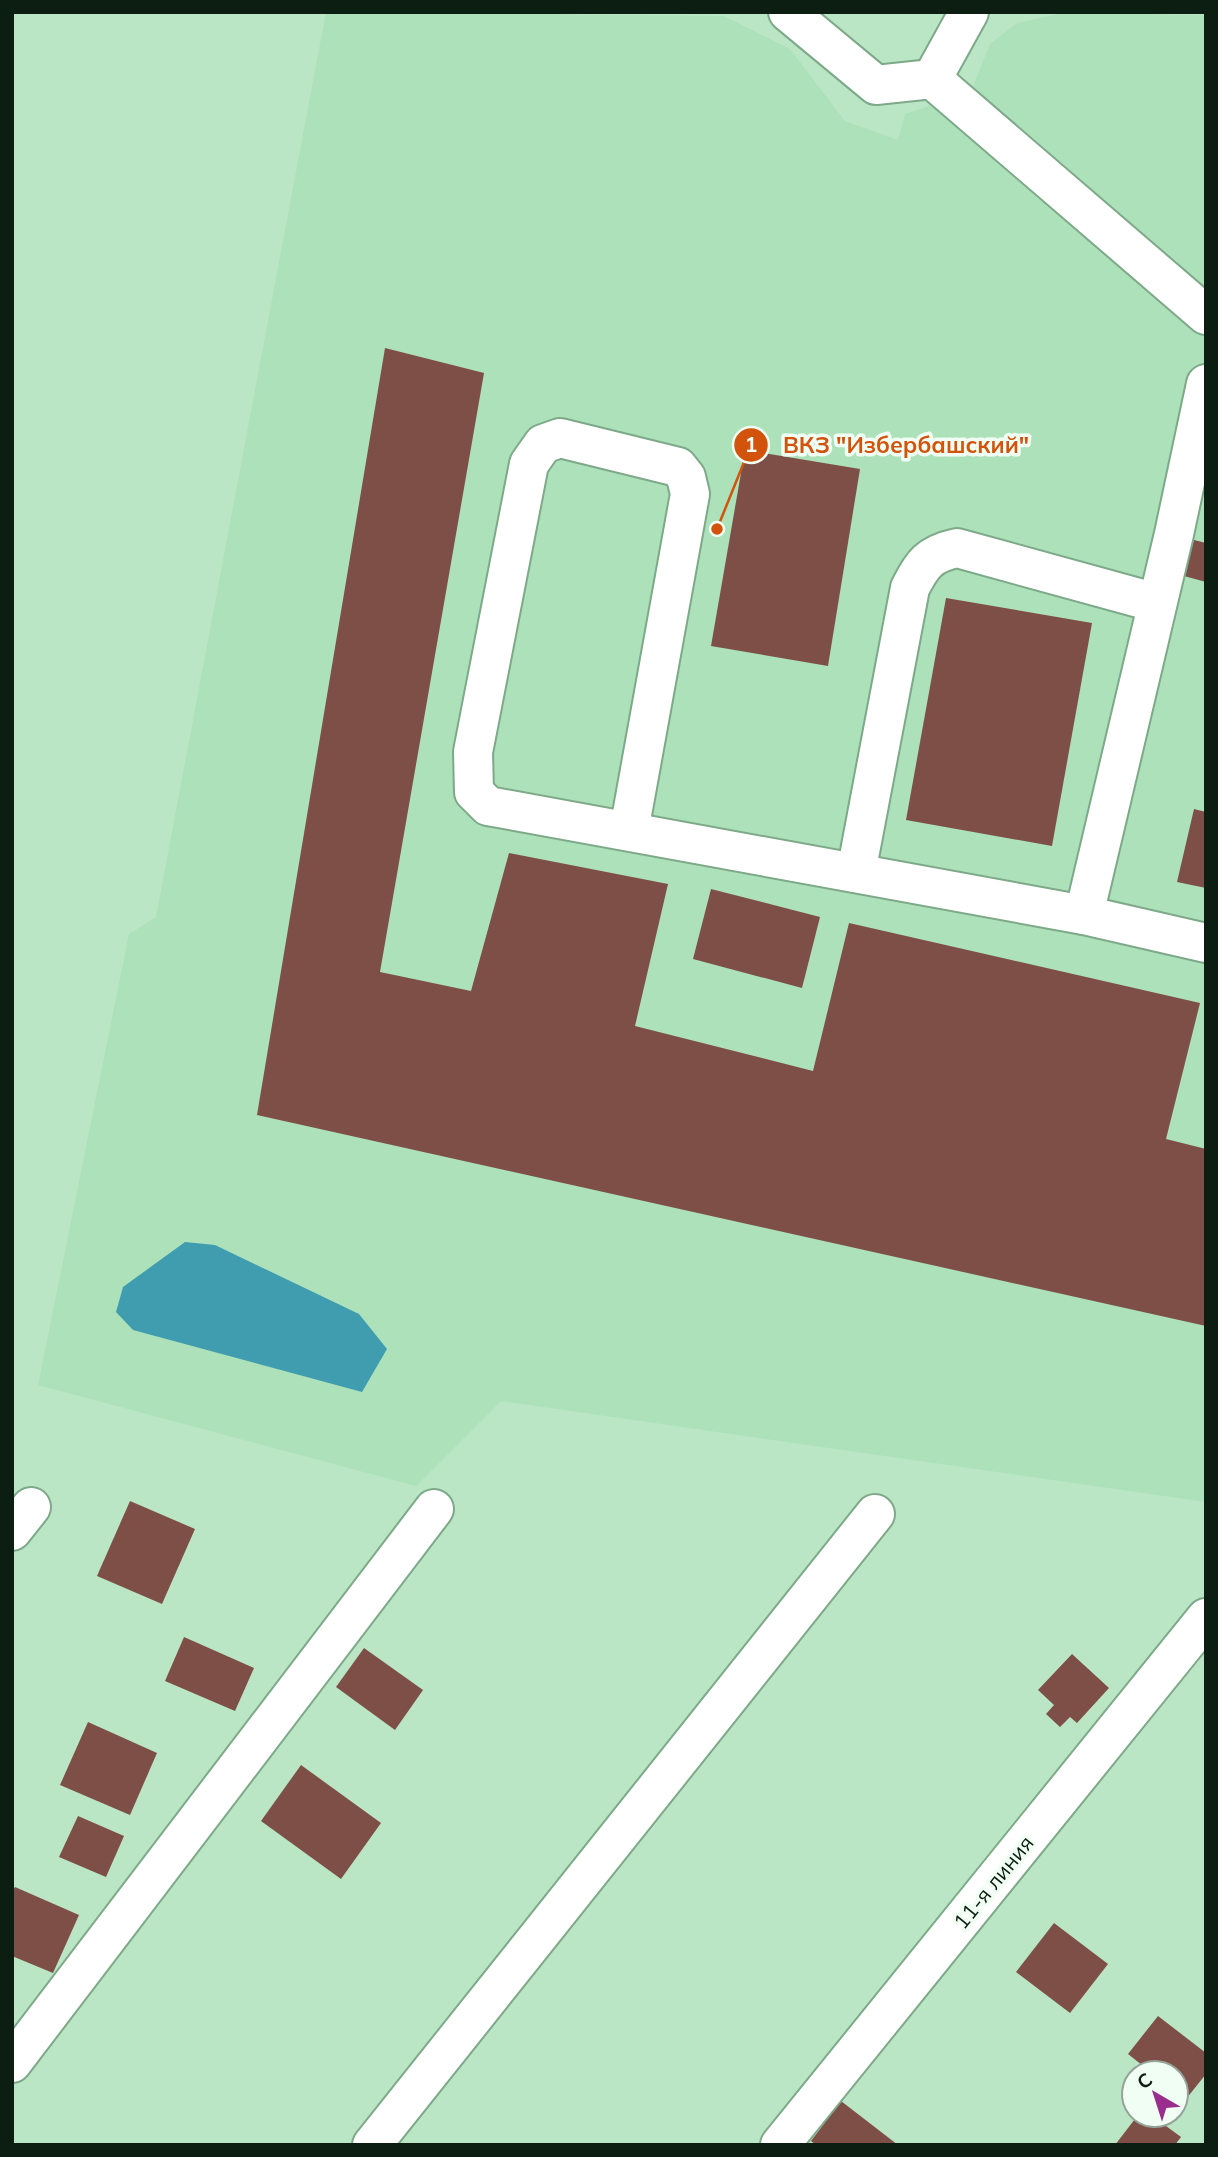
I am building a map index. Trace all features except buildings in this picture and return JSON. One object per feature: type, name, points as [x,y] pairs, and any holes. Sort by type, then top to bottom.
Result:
[{"type":"lane","points":[[789,12],[876,85],[932,79],[1206,314]]},
{"type":"lane","points":[[932,79],[969,12]]},
{"type":"lane","points":[[1083,915],[1206,384]]},
{"type":"lane","points":[[629,831],[690,494],[686,477],[678,467],[559,438],[543,444],[529,464],[473,752],[474,792],[488,806],[1083,915],[1206,943]]},
{"type":"lane","points":[[856,873],[910,589],[920,569],[939,552],[957,548],[1157,603]]},
{"type":"lane","points":[[12,2063],[434,1509]]},
{"type":"lane","points":[[372,2145],[874,1514]]},
{"type":"lane","name":"11-я линия","points":[[780,2145],[1206,1618]]},
{"type":"shaded area","points":[[326,12],[724,16],[790,49],[845,121],[898,140],[905,114],[971,92],[990,44],[1017,23],[1063,13],[1206,15],[1206,1502],[501,1401],[416,1486],[38,1385],[129,934],[156,917]]},
{"type":"water","points":[[185,1242],[215,1245],[359,1314],[387,1349],[362,1392],[133,1330],[116,1312],[123,1287]]},
{"type":"place","name":"ВКЗ \"Избербашский\"","points":[[717,529]]}]
